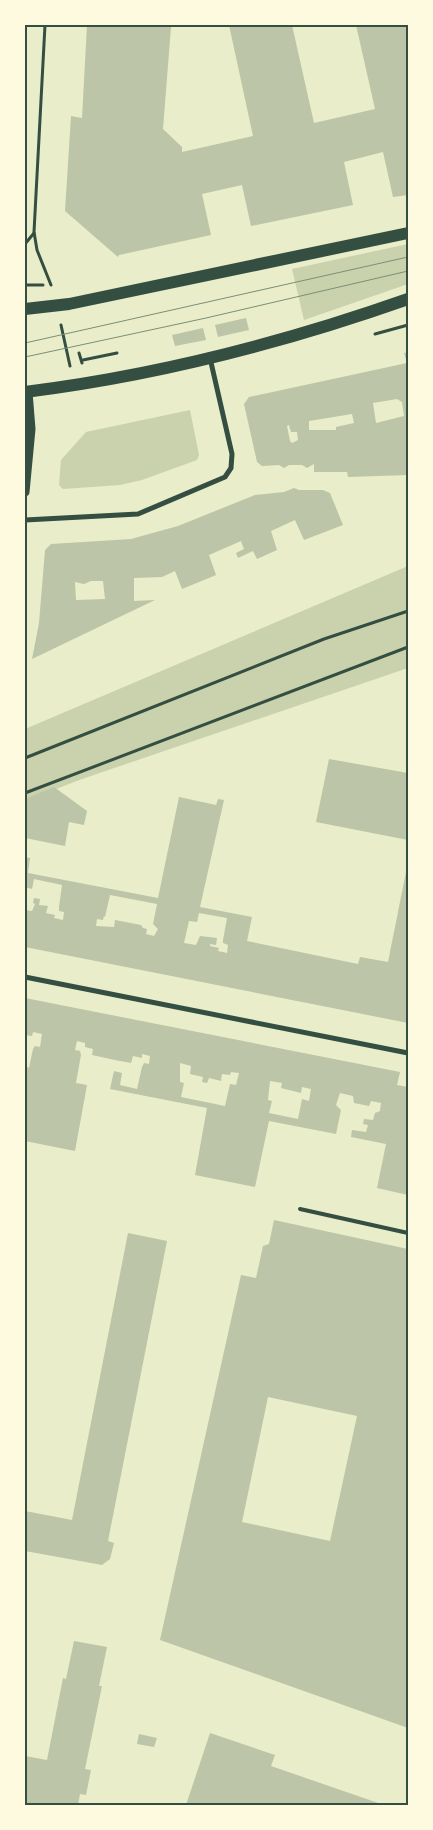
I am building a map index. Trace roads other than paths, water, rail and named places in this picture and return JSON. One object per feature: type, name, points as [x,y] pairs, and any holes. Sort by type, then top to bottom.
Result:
[{"type":"main road","points":[[25,309],[57,305],[408,233]]},
{"type":"main road","points":[[27,392],[73,385],[209,357],[327,328],[408,299]]},
{"type":"street","points":[[25,520],[138,514],[225,477],[231,468],[232,454],[209,357]]},
{"type":"street","points":[[25,492],[30,429],[27,392]]},
{"type":"street","points":[[25,977],[408,1053]]},
{"type":"lane","points":[[300,1209],[408,1233]]},
{"type":"tram line","points":[[25,343],[408,257]]},
{"type":"tram line","points":[[25,357],[206,318],[408,271]]}]
